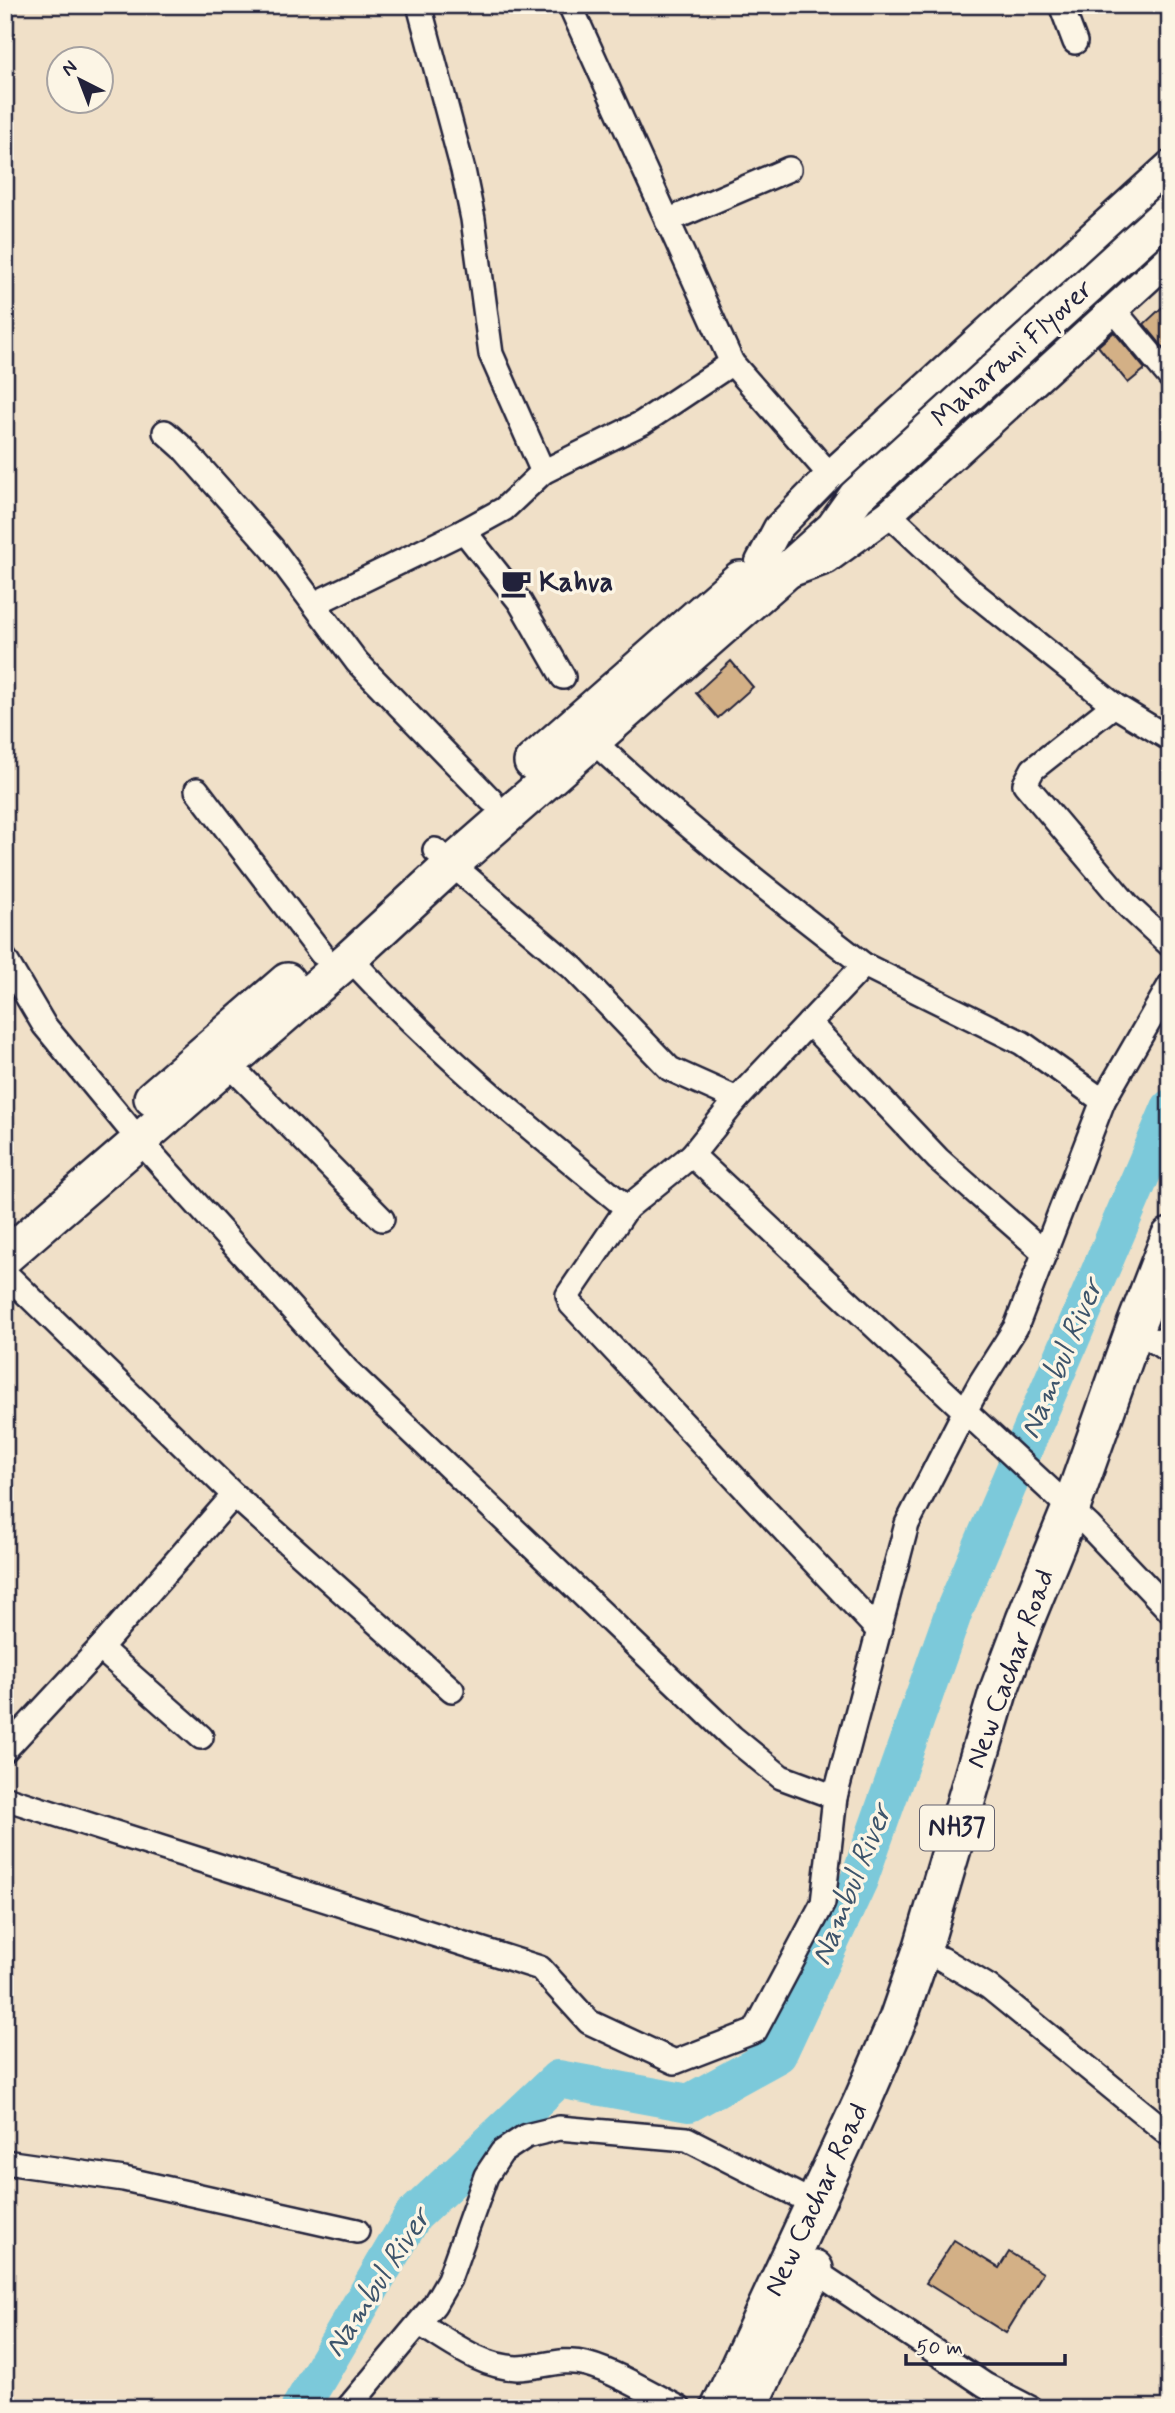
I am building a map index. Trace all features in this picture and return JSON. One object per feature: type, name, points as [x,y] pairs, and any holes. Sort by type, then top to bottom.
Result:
[{"type":"highway","name":"New Cachar Road","points":[[720,2408],[881,2116],[942,1959],[1076,1514],[1136,1325],[1170,1237]]},
{"type":"highway","name":"New Cachar Road","points":[[748,2408],[802,2263],[815,2204],[898,2018],[923,1947],[998,1692],[1025,1620],[1076,1514],[1123,1436],[1161,1346],[1170,1296]]},
{"type":"main road","name":"Maharani Flyover","points":[[771,569],[802,542],[818,514],[843,486],[1170,211]]},
{"type":"main road","points":[[5,1228],[132,1131],[336,955],[443,857],[592,740],[771,569]]},
{"type":"main road","points":[[443,857],[491,800],[575,722],[771,569]]},
{"type":"main road","points":[[5,1257],[132,1131]]},
{"type":"street","points":[[419,5],[463,170],[491,354],[543,472]]},
{"type":"street","points":[[570,5],[732,363],[843,486]]},
{"type":"street","points":[[1061,5],[1074,42]]},
{"type":"street","points":[[1170,165],[843,486],[778,528],[771,569],[827,559],[889,514],[1170,258]]},
{"type":"street","points":[[667,221],[789,169]]},
{"type":"street","points":[[1113,309],[1170,377]]},
{"type":"street","points":[[314,604],[504,509],[543,472],[642,423],[732,363]]},
{"type":"street","points":[[165,432],[183,448],[272,548],[357,662],[491,800]]},
{"type":"street","points":[[889,514],[971,590],[1114,705],[1170,738]]},
{"type":"street","points":[[464,531],[520,601],[563,677]]},
{"type":"street","points":[[1114,705],[1033,769],[1025,784],[1128,906],[1170,945]]},
{"type":"street","points":[[592,740],[741,870],[864,965],[1022,1043],[1103,1101]]},
{"type":"street","points":[[197,790],[336,955],[373,983],[491,1095],[627,1208]]},
{"type":"street","points":[[443,857],[573,968],[670,1069],[737,1099]]},
{"type":"street","points":[[5,959],[44,1024],[132,1131],[346,1369],[732,1737],[781,1777],[835,1797]]},
{"type":"street","points":[[864,965],[737,1099],[692,1155],[627,1208],[568,1295],[571,1304],[879,1631]]},
{"type":"street","points":[[5,1798],[540,1968],[589,2022],[675,2062],[755,2031],[823,1903],[835,1797],[907,1524],[981,1382],[1016,1327],[1103,1101],[1170,985]]},
{"type":"street","points":[[809,1023],[938,1159],[1045,1252]]},
{"type":"street","points":[[220,1055],[382,1219]]},
{"type":"street","points":[[692,1155],[1076,1514],[1170,1611]]},
{"type":"street","points":[[5,1273],[234,1495],[452,1690]]},
{"type":"street","points":[[5,1750],[100,1648],[234,1495]]},
{"type":"street","points":[[100,1648],[201,1737]]},
{"type":"street","points":[[942,1959],[989,1987],[1170,2135]]},
{"type":"street","points":[[348,2408],[420,2324],[449,2279],[493,2162],[512,2144],[526,2136],[559,2128],[687,2139],[815,2204]]},
{"type":"street","points":[[5,2162],[124,2179],[356,2231]]},
{"type":"street","points":[[802,2263],[985,2385],[1030,2408]]},
{"type":"street","points":[[420,2324],[478,2358],[498,2366],[519,2368],[558,2361],[586,2364],[679,2408]]},
{"type":"building","points":[[1170,300],[1170,350],[1167,352],[1144,324]]},
{"type":"building","points":[[1114,332],[1145,369],[1128,383],[1098,346]]},
{"type":"building","points":[[731,661],[753,687],[718,718],[696,693]]},
{"type":"building","points":[[954,2240],[999,2268],[1009,2252],[1043,2273],[1006,2333],[926,2283]]},
{"type":"waterway","name":"Nambul River","points":[[300,2408],[413,2216],[558,2079],[689,2103],[778,2054],[859,1880],[954,1611],[1170,1108]]},
{"type":"place","name":"Kahva","points":[[516,583]]}]
